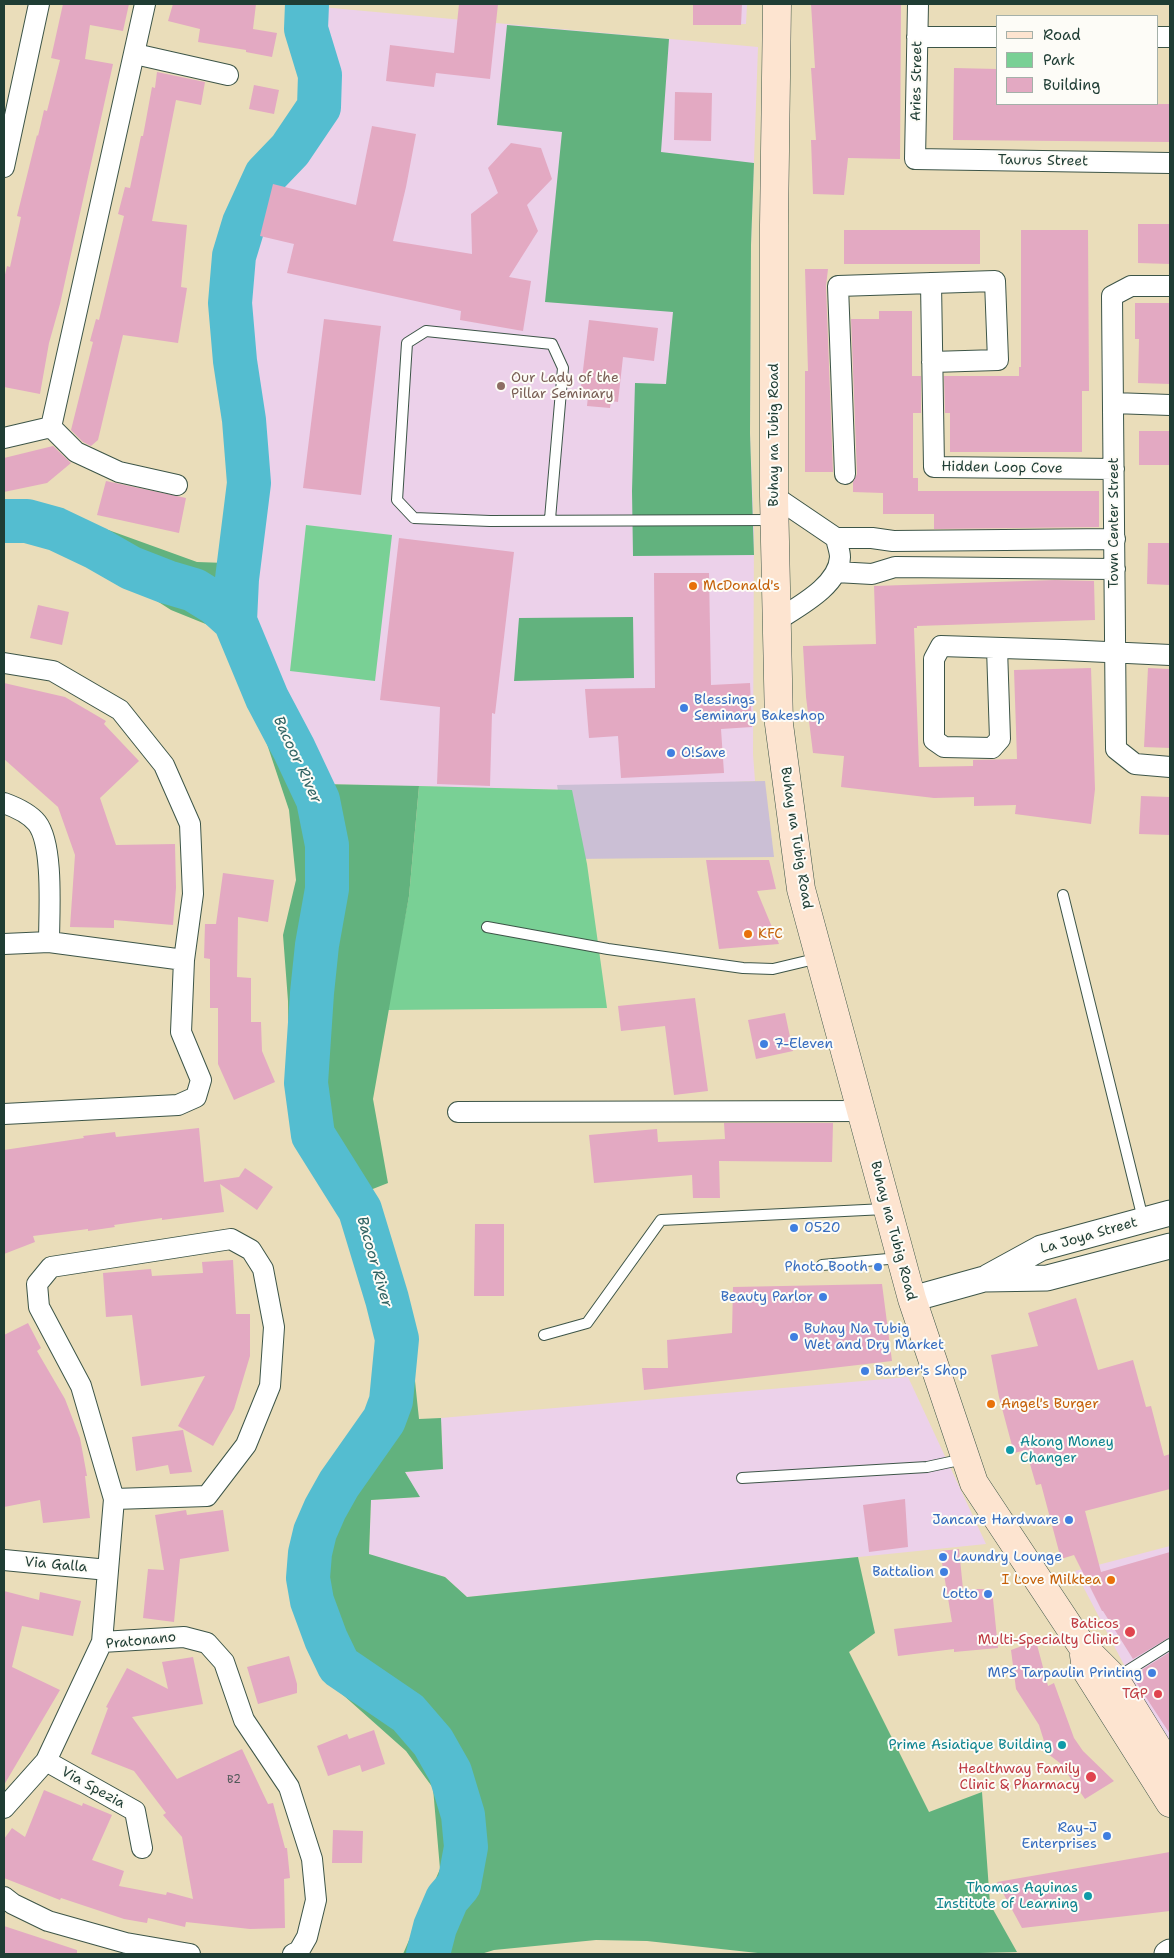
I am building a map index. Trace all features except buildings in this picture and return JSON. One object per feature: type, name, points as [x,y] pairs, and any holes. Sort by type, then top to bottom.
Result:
[{"type":"main road","name":"Buhay na Tubig Road","points":[[778,4],[774,226],[776,621],[779,724],[801,888],[900,1258],[974,1483],[1082,1646],[1115,1679],[1170,1768]]},
{"type":"main road","name":"Buhay na Tubig Road","points":[[1082,1646],[1086,1670],[1170,1803]]},
{"type":"street","points":[[4,167],[39,4]]},
{"type":"street","points":[[51,427],[145,4]]},
{"type":"street","name":"Aries Street","points":[[915,159],[918,4]]},
{"type":"street","points":[[917,37],[996,37]]},
{"type":"street","points":[[135,54],[228,75]]},
{"type":"street","name":"Taurus Street","points":[[915,159],[1170,163]]},
{"type":"street","points":[[845,474],[838,286],[995,281],[998,360],[932,362]]},
{"type":"street","name":"Hidden Loop Cove","points":[[931,283],[934,467],[1114,469]]},
{"type":"street","name":"Town Center Street","points":[[1170,286],[1131,286],[1112,296],[1116,749],[1135,764],[1170,767]]},
{"type":"street","points":[[1113,403],[1170,405]]},
{"type":"street","points":[[4,438],[51,427]]},
{"type":"street","points":[[51,427],[76,452],[119,472],[177,485]]},
{"type":"street","points":[[774,508],[836,538],[872,538],[893,541],[1115,539]]},
{"type":"street","points":[[776,621],[819,593],[836,572],[840,558],[836,538]]},
{"type":"street","points":[[836,572],[872,574],[895,567],[1115,569]]},
{"type":"street","points":[[998,648],[1000,739],[992,748],[944,747],[934,740],[934,659],[941,646],[1115,652],[1170,655]]},
{"type":"street","points":[[4,663],[53,671],[120,710],[164,764],[190,824],[194,894],[184,960],[181,1032],[201,1080],[196,1097],[178,1105],[4,1114]]},
{"type":"street","points":[[4,803],[17,808],[37,823],[44,842],[49,866],[49,942]]},
{"type":"street","points":[[4,944],[49,942],[184,960]]},
{"type":"street","points":[[458,1112],[861,1111]]},
{"type":"street","name":"La Joya Street","points":[[984,1280],[1041,1248],[1170,1213]]},
{"type":"street","points":[[102,1642],[114,1499],[81,1386],[39,1308],[37,1284],[51,1267],[231,1239],[251,1250],[263,1269],[274,1327],[270,1386],[246,1445],[207,1496],[114,1499]]},
{"type":"street","name":"La Joya Street","points":[[912,1299],[984,1280],[1047,1278],[1170,1246]]},
{"type":"street","name":"Via Galla","points":[[4,1560],[108,1570]]},
{"type":"street","name":"Pratonano","points":[[4,1808],[46,1761],[102,1642],[184,1636],[206,1643],[224,1662],[244,1720],[289,1787],[312,1859],[316,1900],[307,1937],[300,1951],[293,1954]]},
{"type":"street","name":"Via Spezia","points":[[46,1761],[135,1811],[142,1848]]},
{"type":"street","points":[[4,1898],[48,1921],[126,1943],[190,1954]]},
{"type":"lane","points":[[550,519],[563,368],[552,344],[426,330],[407,343],[397,500],[414,518],[490,521],[550,519],[774,508]]},
{"type":"lane","points":[[1063,895],[1144,1220]]},
{"type":"lane","points":[[487,927],[608,949],[743,968],[774,969],[820,958]]},
{"type":"lane","points":[[544,1335],[587,1323],[661,1220],[886,1209]]},
{"type":"lane","points":[[822,1265],[900,1258]]},
{"type":"lane","points":[[742,1478],[927,1467],[965,1459]]},
{"type":"lane","points":[[1115,1679],[1170,1644]]},
{"type":"shaded area","points":[[720,4],[747,4],[746,24],[721,24]]},
{"type":"shaded area","name":"Our Lady of the Pillar Seminary","points":[[321,7],[758,47],[751,245],[750,433],[754,530],[753,754],[755,781],[572,790],[322,784],[290,701],[260,645],[254,615],[260,558],[262,503],[261,436],[238,303],[246,236],[262,193],[297,166],[320,131],[330,94]]},
{"type":"shaded area","points":[[765,781],[774,857],[570,859],[557,785]]},
{"type":"shaded area","points":[[908,1377],[986,1544],[467,1597],[445,1577],[369,1555],[371,1500],[419,1497],[405,1472],[443,1468],[441,1418]]},
{"type":"shaded area","points":[[1170,1546],[1170,1753],[1075,1571]]},
{"type":"green space","points":[[288,4],[322,4],[330,94],[320,131],[297,166],[262,193],[246,236],[238,303],[261,436],[262,503],[260,558],[254,615],[260,645],[290,701],[322,784],[419,786],[409,896],[373,1099],[388,1183],[360,1194],[389,1265],[406,1320],[419,1419],[441,1418],[443,1469],[405,1472],[420,1497],[371,1500],[369,1554],[445,1577],[467,1597],[858,1557],[875,1633],[849,1652],[929,1812],[982,1792],[990,1904],[1017,1952],[767,1954],[647,1941],[596,1940],[494,1950],[481,1954],[403,1954],[440,1869],[433,1788],[406,1751],[324,1678],[296,1585],[302,1531],[310,1511],[375,1406],[386,1338],[374,1296],[342,1209],[298,1138],[289,1081],[288,1001],[283,935],[296,880],[289,810],[266,741],[218,629],[171,610],[96,562],[49,540],[4,536],[4,507],[37,509],[78,519],[197,562],[226,563],[234,498],[221,361],[220,282],[229,218],[262,159],[311,97],[298,52]]},
{"type":"green space","points":[[507,25],[669,39],[661,152],[754,163],[751,245],[750,433],[754,555],[633,556],[632,491],[635,383],[666,384],[673,312],[545,302],[562,132],[497,125]]},
{"type":"green space","points":[[306,525],[392,535],[375,681],[290,671]]},
{"type":"green space","points":[[633,617],[634,678],[514,681],[519,618]]},
{"type":"green space","points":[[419,786],[572,790],[587,864],[607,1008],[387,1010],[409,896]]},
{"type":"waterway","points":[[235,621],[237,579],[249,483],[244,420],[235,361],[230,303],[234,256],[244,223],[266,175],[290,150],[319,107],[320,75],[306,29],[307,4]]},
{"type":"waterway","name":"Bacoor River","points":[[4,521],[27,521],[56,529],[96,548],[131,568],[194,590],[215,603],[235,621],[267,698],[318,800],[327,845],[327,889],[317,945],[306,1083],[313,1135],[360,1210],[397,1339],[391,1401],[384,1420],[339,1484],[325,1509],[315,1532],[310,1553],[308,1578],[312,1601],[326,1639],[339,1666],[408,1713],[433,1742],[450,1772],[463,1815],[466,1847],[459,1885],[447,1899],[435,1927],[428,1954]]},
{"type":"place","name":"Our Lady of the Pillar Seminary","points":[[501,386]]},
{"type":"place","name":"McDonald's","points":[[693,586]]},
{"type":"place","name":"Blessings Seminary Bakeshop","points":[[684,708]]},
{"type":"place","name":"O!Save","points":[[671,753]]},
{"type":"place","name":"KFC","points":[[748,934]]},
{"type":"place","name":"7-Eleven","points":[[764,1044]]},
{"type":"place","name":"0520","points":[[794,1228]]},
{"type":"place","name":"Photo Booth","points":[[878,1267]]},
{"type":"place","name":"Beauty Parlor","points":[[823,1297]]},
{"type":"place","name":"Buhay Na Tubig Wet and Dry Market","points":[[794,1337]]},
{"type":"place","name":"Barber's Shop","points":[[865,1371]]},
{"type":"place","name":"Angel's Burger","points":[[991,1404]]},
{"type":"place","name":"Akong Money Changer","points":[[1010,1450]]},
{"type":"place","name":"Jancare Hardware","points":[[1069,1520]]},
{"type":"place","name":"Laundry Lounge","points":[[943,1557]]},
{"type":"place","name":"Battalion","points":[[944,1572]]},
{"type":"place","name":"I Love Milktea","points":[[1111,1580]]},
{"type":"place","name":"Lotto","points":[[988,1594]]},
{"type":"place","name":"Baticos Multi-Specialty Clinic","points":[[1130,1632]]},
{"type":"place","name":"MPS Tarpaulin Printing","points":[[1152,1673]]},
{"type":"place","name":"TGP","points":[[1158,1694]]},
{"type":"place","name":"Prime Asiatique Building","points":[[1062,1745]]},
{"type":"place","name":"Healthway Family Clinic & Pharmacy","points":[[1091,1777]]},
{"type":"place","name":"Ray-J Enterprises","points":[[1107,1836]]},
{"type":"place","name":"Thomas Aquinas Institute of Learning","points":[[1088,1896]]}]
